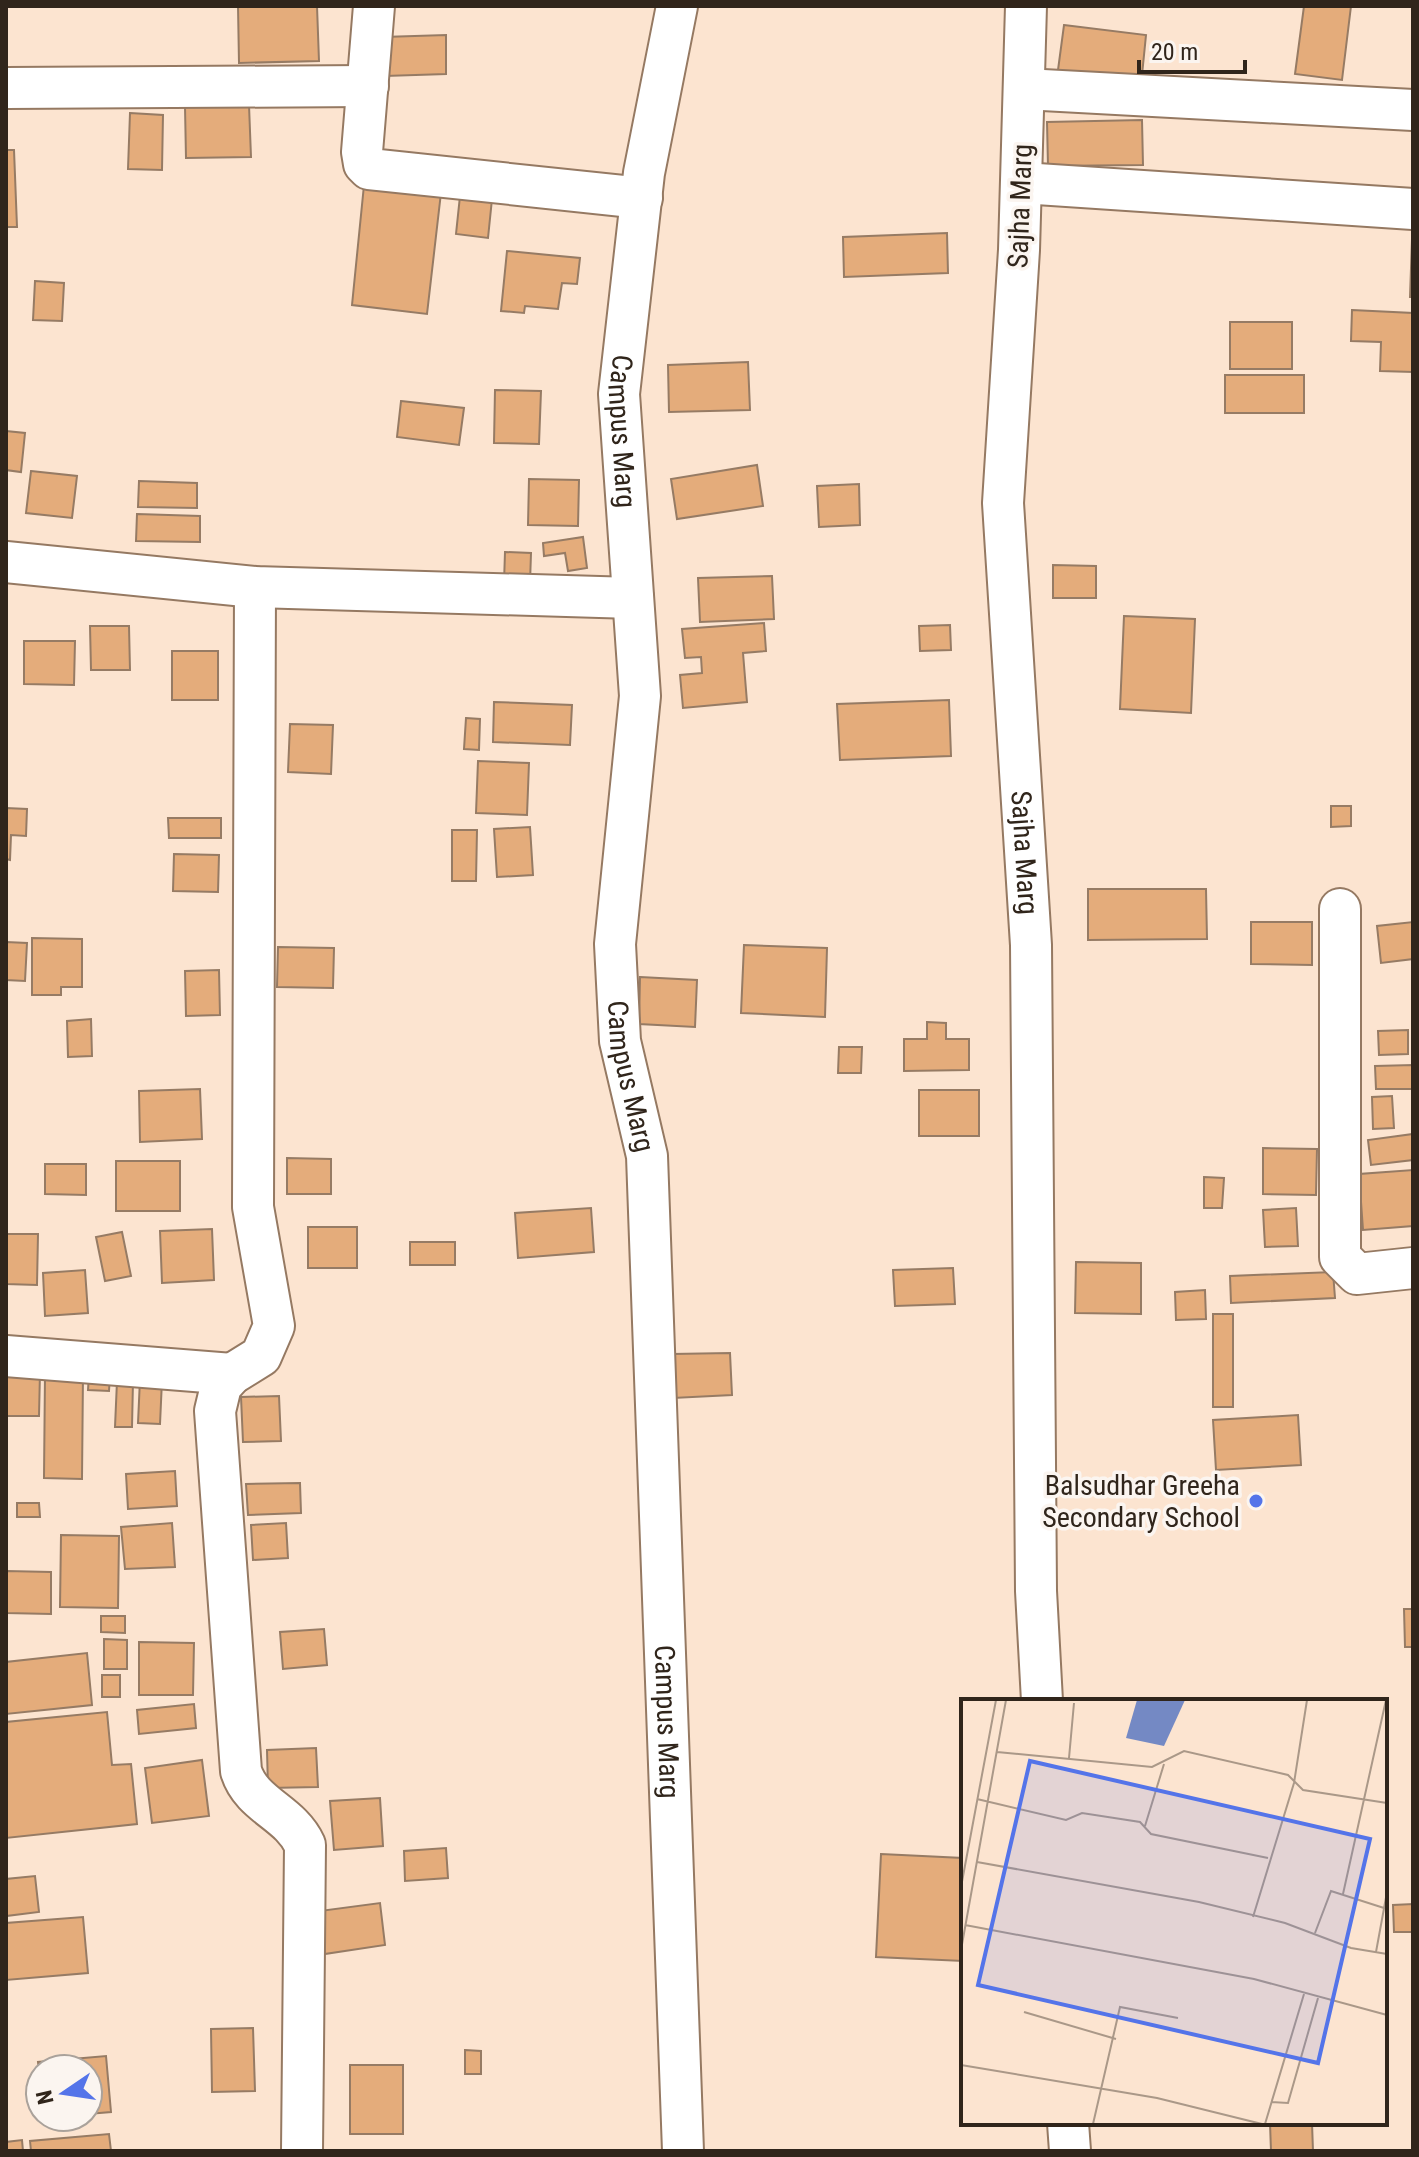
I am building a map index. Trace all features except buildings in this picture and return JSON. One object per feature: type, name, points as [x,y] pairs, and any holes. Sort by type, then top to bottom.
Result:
[{"type":"street","points":[[374,6],[362,152],[364,164],[369,169],[642,198]]},
{"type":"street","name":"Campus Marg","points":[[677,6],[642,198],[619,394],[640,696],[615,944],[620,1041],[647,1156],[683,2151]]},
{"type":"street","name":"Sajha Marg","points":[[1026,6],[1022,183],[1003,503],[1031,945],[1036,1591],[1042,1699]]},
{"type":"street","points":[[6,88],[368,86]]},
{"type":"street","points":[[1024,89],[1413,110]]},
{"type":"street","points":[[1022,183],[1413,209]]},
{"type":"street","points":[[6,562],[255,587],[633,598]]},
{"type":"street","points":[[255,587],[253,1207],[274,1326],[261,1356],[232,1374],[215,1399],[215,1411],[241,1771],[253,1796],[287,1819],[305,1845],[302,2151]]},
{"type":"street","points":[[1340,909],[1340,1257],[1357,1274],[1413,1268]]},
{"type":"street","points":[[6,1356],[232,1374]]},
{"type":"street","points":[[1068,2125],[1070,2151]]},
{"type":"place","name":"Balsudhar Greeha Secondary School","points":[[1256,1501]]}]
